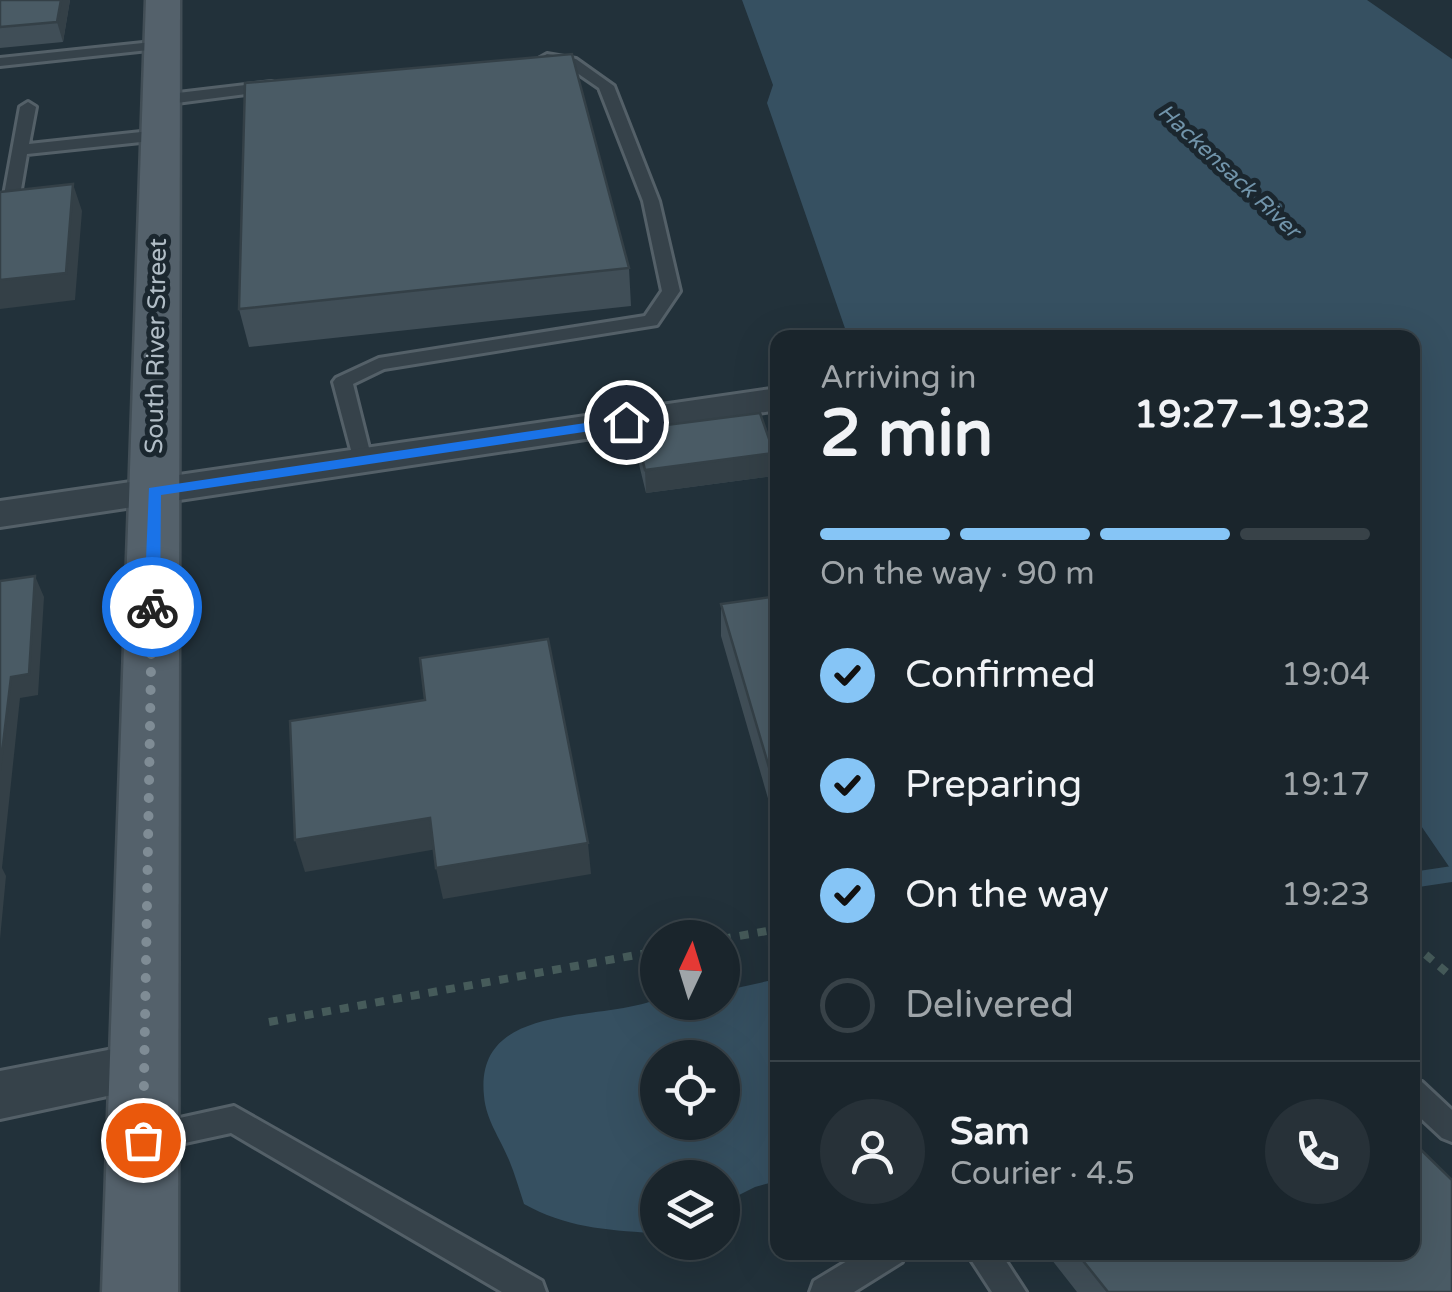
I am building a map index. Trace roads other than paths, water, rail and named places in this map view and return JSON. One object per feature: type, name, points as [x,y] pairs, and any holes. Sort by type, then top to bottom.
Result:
[{"type":"main road","name":"South River Street","points":[[140,1292],[163,0]]},
{"type":"street","points":[[0,514],[770,400]]},
{"type":"street","points":[[0,1094],[144,1067]]},
{"type":"lane","points":[[0,62],[162,46]]},
{"type":"lane","points":[[362,460],[343,382],[379,364],[651,321],[672,291],[651,201],[606,86],[571,62],[555,58],[530,60]]},
{"type":"lane","points":[[20,150],[289,86]]},
{"type":"lane","points":[[12,195],[28,107]]},
{"type":"lane","points":[[1420,1100],[1452,1130]]},
{"type":"lane","points":[[143,1140],[234,1119],[531,1292]]},
{"type":"lane","points":[[825,1292],[877,1260]]},
{"type":"lane","points":[[987,1260],[1011,1292]]},
{"type":"water","name":"Hackensack River","points":[[742,0],[1367,0],[1452,59],[1452,871],[1420,824],[1420,330],[846,330],[767,103],[773,85]]},
{"type":"water","points":[[770,981],[770,1183],[740,1194],[740,1160],[640,1160],[640,1232],[602,1229],[539,1212],[524,1204],[490,1121],[484,1096],[486,1065],[499,1044],[520,1029],[546,1020],[640,1004],[640,1020],[740,1020],[740,987]]},
{"type":"waterway","points":[[1420,879],[1452,874]]}]
